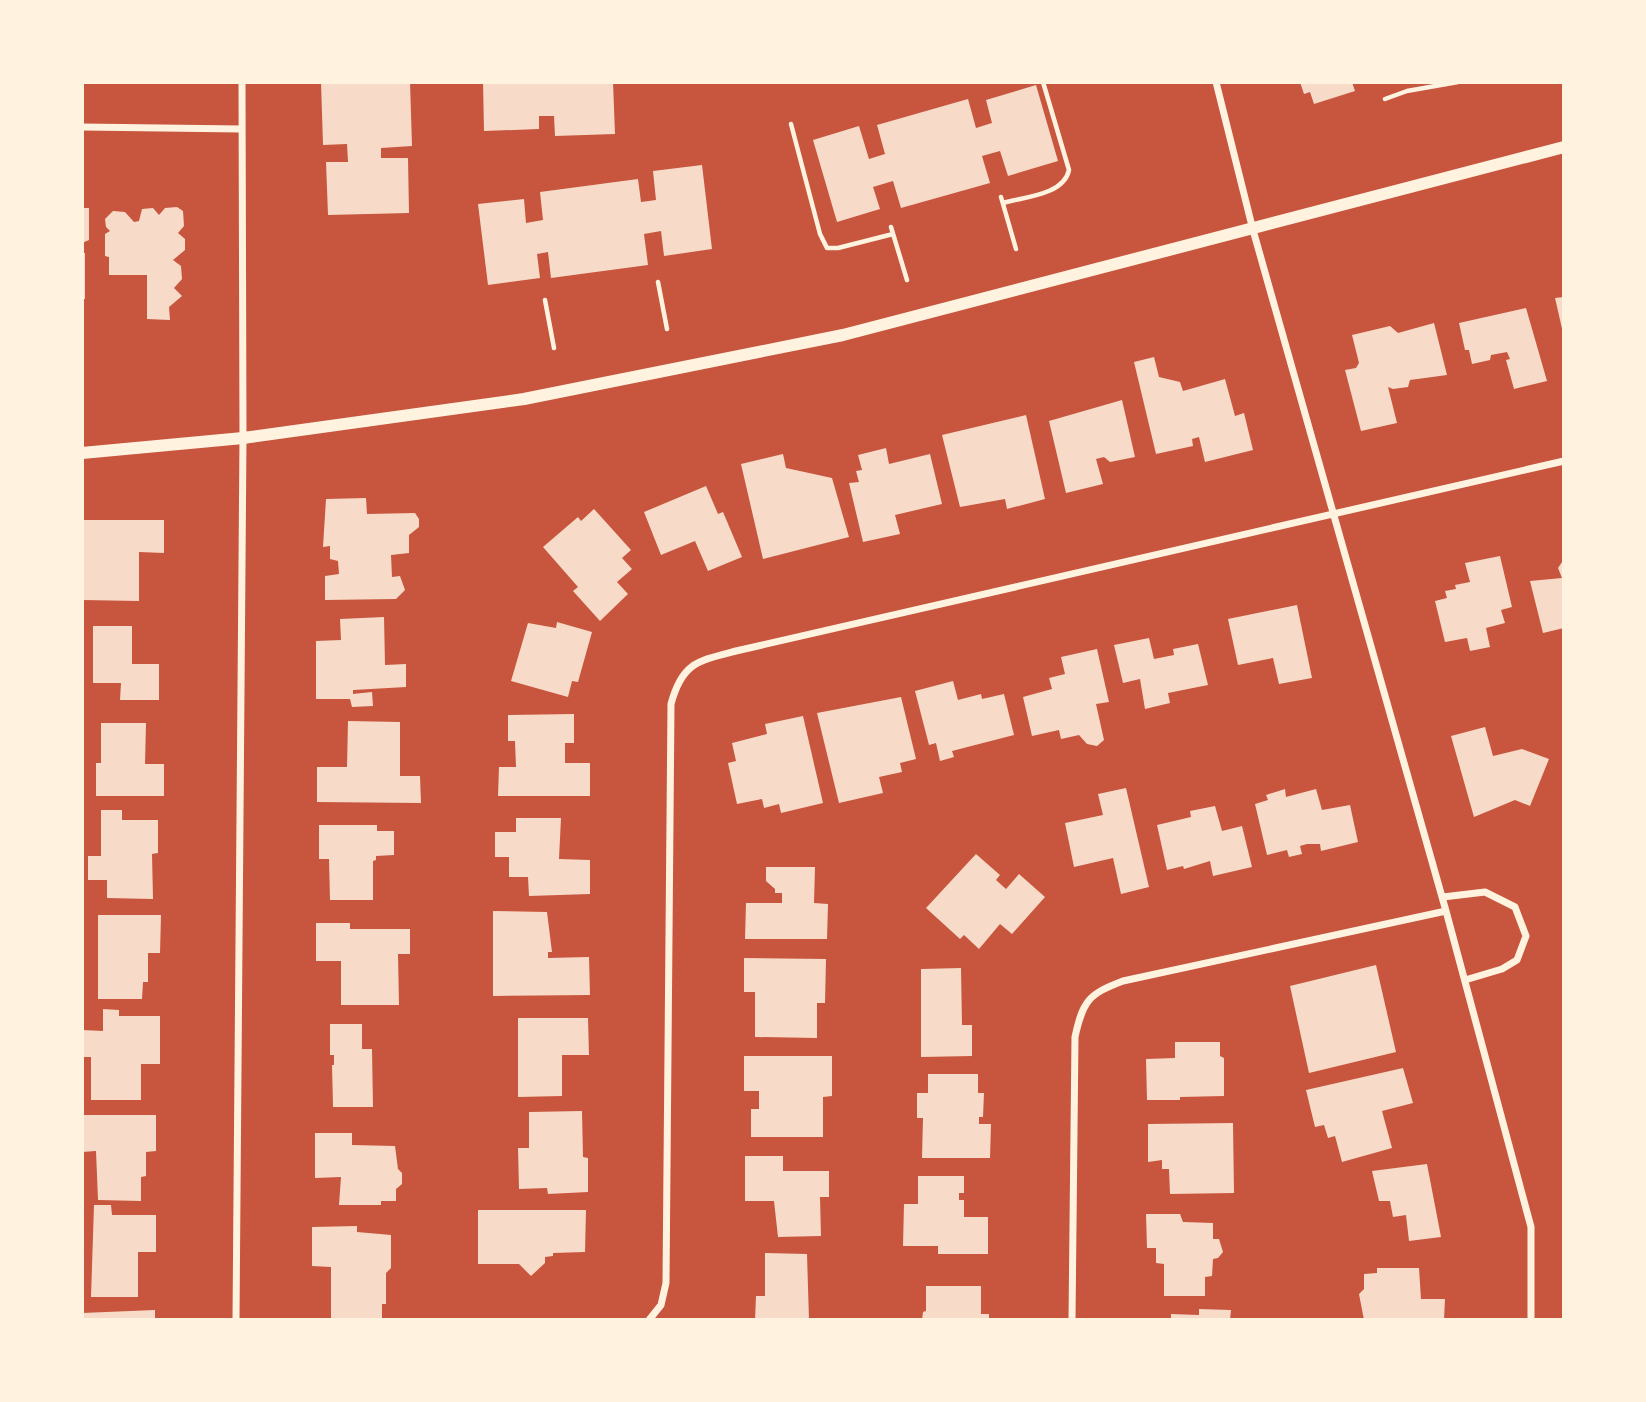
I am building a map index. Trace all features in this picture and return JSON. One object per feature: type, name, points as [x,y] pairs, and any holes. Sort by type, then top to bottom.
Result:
[{"type":"street","points":[[236,1320],[243,438],[242,82]]},
{"type":"street","points":[[1216,82],[1253,230],[1447,911],[1531,1227],[1531,1320]]},
{"type":"street","points":[[82,127],[241,129]]},
{"type":"street","points":[[82,453],[243,438],[524,399],[843,335],[1564,148]]},
{"type":"street","points":[[649,1320],[661,1305],[666,1283],[671,705],[678,678],[702,660],[725,654],[1564,461]]},
{"type":"street","points":[[1443,898],[1485,892],[1515,907],[1526,936],[1517,960],[1502,969],[1465,980]]},
{"type":"street","points":[[1072,1320],[1075,1037],[1080,1012],[1093,992],[1124,981],[1447,911]]},
{"type":"path","points":[[1016,249],[1002,200],[1058,188],[1067,179],[1069,170],[1043,82]]},
{"type":"path","points":[[1385,99],[1407,91],[1458,82]]},
{"type":"path","points":[[791,124],[820,234],[827,248],[838,248],[893,234]]},
{"type":"path","points":[[891,227],[906,280]]},
{"type":"path","points":[[658,282],[667,329]]},
{"type":"path","points":[[545,300],[554,348]]},
{"type":"building","points":[[321,82],[410,82],[412,146],[381,148],[381,158],[408,158],[409,213],[328,215],[326,162],[348,162],[347,144],[323,145]]},
{"type":"building","points":[[483,82],[613,82],[615,134],[555,136],[554,116],[539,116],[539,129],[484,131]]},
{"type":"building","points":[[1300,82],[1352,82],[1355,91],[1314,104],[1310,92],[1304,94]]},
{"type":"building","points":[[1036,85],[1058,161],[1008,176],[1000,151],[982,156],[990,183],[901,208],[893,181],[873,187],[880,209],[837,222],[813,140],[859,126],[869,159],[885,154],[877,125],[968,99],[976,128],[992,123],[986,100]]},
{"type":"building","points":[[702,165],[712,249],[664,256],[661,231],[644,234],[648,265],[551,278],[548,252],[537,254],[540,278],[488,285],[478,204],[524,199],[526,223],[543,220],[540,192],[638,179],[641,202],[656,200],[653,171]]},
{"type":"building","points":[[177,207],[183,211],[184,226],[178,233],[185,239],[185,250],[173,260],[181,266],[182,279],[174,288],[182,296],[169,307],[170,320],[147,319],[147,275],[109,275],[109,257],[105,256],[105,234],[110,231],[106,227],[105,219],[113,211],[125,212],[134,222],[139,221],[142,209],[153,208],[159,215],[165,208]]},
{"type":"building","points":[[82,208],[89,208],[89,240],[82,243]]},
{"type":"building","points":[[82,253],[85,253],[85,299],[82,299]]},
{"type":"building","points":[[1564,297],[1564,333],[1563,333],[1555,298]]},
{"type":"building","points":[[1526,308],[1547,381],[1514,389],[1506,360],[1510,359],[1507,352],[1491,355],[1490,360],[1472,364],[1469,350],[1465,350],[1459,323]]},
{"type":"building","points":[[1434,323],[1447,375],[1410,380],[1408,387],[1388,387],[1397,423],[1361,431],[1345,370],[1356,368],[1359,363],[1352,335],[1390,326],[1398,333]]},
{"type":"building","points":[[1154,357],[1159,377],[1180,382],[1183,391],[1225,379],[1235,416],[1244,413],[1253,450],[1205,462],[1199,437],[1192,439],[1193,446],[1156,454],[1134,362]]},
{"type":"building","points":[[1122,400],[1135,457],[1110,462],[1104,457],[1096,459],[1103,484],[1066,493],[1049,421]]},
{"type":"building","points":[[1026,415],[1045,499],[1007,509],[1005,499],[960,507],[942,435]]},
{"type":"building","points":[[886,448],[889,464],[930,454],[942,504],[895,515],[900,534],[863,542],[849,483],[859,482],[856,471],[862,470],[858,455]]},
{"type":"building","points":[[783,454],[786,468],[832,478],[849,537],[763,559],[741,464]]},
{"type":"building","points":[[706,486],[718,514],[723,512],[742,557],[708,571],[695,541],[661,555],[644,512]]},
{"type":"building","points":[[366,498],[367,514],[415,513],[419,519],[419,527],[409,535],[409,553],[391,555],[392,577],[400,576],[405,590],[396,599],[325,600],[325,576],[339,574],[338,561],[330,559],[330,546],[323,547],[326,499]]},
{"type":"building","points":[[594,509],[631,550],[622,558],[632,569],[617,582],[628,594],[600,621],[573,591],[578,587],[543,547],[578,517],[581,521]]},
{"type":"building","points":[[82,520],[164,520],[164,553],[139,552],[139,601],[82,600]]},
{"type":"building","points":[[1500,556],[1512,607],[1501,610],[1505,623],[1486,628],[1490,647],[1470,651],[1467,638],[1445,642],[1435,601],[1447,598],[1445,591],[1456,589],[1455,585],[1470,582],[1465,563]]},
{"type":"building","points":[[1564,559],[1564,628],[1543,633],[1530,581],[1562,578],[1558,568]]},
{"type":"building","points":[[1297,605],[1312,678],[1279,684],[1273,658],[1238,665],[1228,619]]},
{"type":"building","points":[[384,617],[385,665],[406,664],[406,687],[353,690],[353,694],[372,692],[373,706],[352,707],[350,699],[316,699],[316,641],[341,640],[340,619]]},
{"type":"building","points":[[557,622],[592,632],[578,682],[572,681],[568,697],[511,681],[528,623],[556,628]]},
{"type":"building","points":[[93,626],[132,626],[132,664],[159,664],[159,700],[120,700],[121,683],[93,683]]},
{"type":"building","points":[[1149,638],[1154,659],[1174,655],[1173,649],[1198,644],[1208,685],[1168,693],[1170,703],[1145,709],[1140,679],[1123,683],[1114,645]]},
{"type":"building","points":[[1097,649],[1109,702],[1096,704],[1104,740],[1097,746],[1087,744],[1079,735],[1061,739],[1059,730],[1032,736],[1023,697],[1052,689],[1049,678],[1065,674],[1061,657]]},
{"type":"building","points":[[953,681],[958,700],[981,694],[982,699],[1004,694],[1014,735],[952,751],[954,757],[940,761],[936,743],[929,745],[915,691]]},
{"type":"building","points":[[901,697],[916,759],[900,763],[902,772],[879,777],[883,793],[839,803],[817,713]]},
{"type":"building","points":[[574,714],[574,743],[565,743],[565,763],[590,763],[590,796],[498,796],[499,767],[516,767],[515,741],[508,741],[508,715]]},
{"type":"building","points":[[803,716],[823,803],[781,813],[779,804],[764,808],[762,799],[737,804],[728,763],[736,761],[732,743],[767,734],[765,724]]},
{"type":"building","points":[[348,721],[400,722],[400,776],[420,776],[421,803],[317,802],[317,767],[347,767]]},
{"type":"building","points":[[101,723],[146,723],[145,764],[164,764],[164,796],[96,796],[96,763],[101,763]]},
{"type":"building","points":[[1485,727],[1493,756],[1522,749],[1549,759],[1530,806],[1515,800],[1474,817],[1451,736]]},
{"type":"building","points":[[1126,788],[1149,887],[1121,894],[1113,858],[1074,867],[1065,823],[1103,815],[1098,794]]},
{"type":"building","points":[[1285,789],[1286,797],[1316,789],[1322,810],[1350,805],[1358,842],[1321,851],[1320,844],[1307,844],[1300,846],[1302,854],[1289,857],[1287,850],[1267,855],[1255,804],[1268,800],[1266,795]]},
{"type":"building","points":[[1215,806],[1222,831],[1242,826],[1252,867],[1213,876],[1210,861],[1184,869],[1183,866],[1167,870],[1157,825],[1191,817],[1190,811]]},
{"type":"building","points":[[101,810],[122,810],[122,820],[158,820],[158,853],[152,854],[153,899],[107,898],[107,880],[88,880],[88,856],[101,856]]},
{"type":"building","points":[[516,818],[561,818],[559,859],[590,860],[590,894],[529,896],[528,877],[509,877],[509,857],[495,857],[495,832],[516,832]]},
{"type":"building","points":[[319,825],[377,825],[377,831],[394,831],[394,855],[376,856],[373,861],[373,900],[330,900],[329,859],[319,859]]},
{"type":"building","points":[[976,854],[1000,875],[996,880],[1006,889],[1019,874],[1045,897],[1012,934],[1000,924],[979,949],[964,935],[960,939],[926,908]]},
{"type":"building","points":[[766,867],[815,867],[814,903],[828,904],[827,939],[745,939],[746,903],[782,903],[782,893],[775,893],[775,889],[766,881]]},
{"type":"building","points":[[493,911],[547,912],[552,952],[548,952],[548,958],[589,957],[590,995],[493,996]]},
{"type":"building","points":[[98,915],[161,915],[160,953],[148,953],[148,982],[143,982],[142,999],[98,999]]},
{"type":"building","points":[[316,923],[350,923],[350,929],[410,929],[410,954],[398,954],[399,1005],[341,1005],[341,961],[316,961]]},
{"type":"building","points":[[744,958],[826,959],[825,1003],[817,1003],[817,1038],[755,1037],[755,992],[744,992]]},
{"type":"building","points":[[1376,965],[1396,1052],[1309,1073],[1290,986]]},
{"type":"building","points":[[961,968],[962,1025],[972,1025],[972,1056],[921,1057],[921,969]]},
{"type":"building","points":[[103,1009],[119,1010],[119,1016],[160,1016],[160,1064],[141,1064],[141,1100],[91,1100],[91,1057],[82,1057],[82,1030],[103,1031]]},
{"type":"building","points":[[518,1018],[588,1018],[589,1055],[562,1055],[562,1096],[518,1097]]},
{"type":"building","points":[[330,1024],[362,1024],[362,1049],[372,1049],[373,1107],[333,1107],[334,1055],[330,1055]]},
{"type":"building","points":[[1175,1042],[1220,1042],[1220,1056],[1224,1058],[1224,1096],[1147,1100],[1146,1059],[1175,1058]]},
{"type":"building","points":[[744,1056],[832,1056],[832,1096],[823,1097],[823,1137],[751,1137],[751,1109],[759,1109],[759,1091],[744,1091]]},
{"type":"building","points":[[1403,1068],[1413,1103],[1382,1111],[1392,1148],[1342,1162],[1335,1136],[1328,1138],[1324,1125],[1315,1127],[1306,1090]]},
{"type":"building","points":[[928,1074],[978,1074],[978,1093],[984,1093],[983,1117],[979,1117],[979,1124],[991,1124],[990,1158],[922,1158],[923,1118],[917,1118],[917,1093],[928,1093]]},
{"type":"building","points":[[582,1111],[583,1157],[588,1158],[588,1192],[548,1194],[547,1188],[519,1189],[518,1148],[529,1148],[529,1112]]},
{"type":"building","points":[[82,1115],[156,1115],[156,1151],[146,1152],[146,1176],[141,1177],[141,1201],[98,1200],[96,1151],[82,1152]]},
{"type":"building","points":[[1233,1123],[1234,1193],[1170,1194],[1169,1169],[1162,1169],[1162,1160],[1148,1162],[1148,1124]]},
{"type":"building","points":[[315,1133],[352,1133],[352,1145],[395,1146],[398,1169],[402,1173],[402,1184],[396,1189],[396,1201],[381,1201],[381,1205],[339,1205],[341,1177],[315,1178]]},
{"type":"building","points":[[745,1156],[783,1156],[783,1171],[829,1171],[829,1197],[820,1197],[821,1236],[778,1237],[774,1201],[745,1201]]},
{"type":"building","points":[[1427,1164],[1441,1237],[1409,1241],[1406,1215],[1393,1217],[1390,1201],[1379,1201],[1372,1171]]},
{"type":"building","points":[[918,1176],[964,1176],[964,1193],[959,1193],[959,1200],[964,1200],[964,1217],[988,1217],[988,1254],[938,1254],[938,1246],[903,1246],[904,1204],[918,1204]]},
{"type":"building","points":[[94,1205],[111,1205],[112,1215],[156,1215],[156,1252],[138,1252],[138,1297],[91,1297]]},
{"type":"building","points":[[478,1210],[586,1210],[585,1252],[553,1253],[553,1256],[545,1257],[545,1263],[531,1276],[519,1264],[478,1264]]},
{"type":"building","points":[[1146,1214],[1180,1214],[1183,1222],[1213,1223],[1213,1239],[1219,1239],[1223,1252],[1213,1259],[1212,1276],[1205,1277],[1205,1296],[1164,1296],[1164,1264],[1156,1263],[1156,1248],[1147,1248]]},
{"type":"building","points":[[357,1226],[357,1232],[391,1235],[391,1268],[386,1273],[386,1304],[382,1304],[382,1320],[331,1320],[331,1267],[312,1266],[312,1227]]},
{"type":"building","points":[[765,1253],[807,1254],[809,1320],[755,1320],[756,1296],[765,1296]]},
{"type":"building","points":[[1377,1268],[1419,1268],[1421,1299],[1445,1299],[1444,1320],[1364,1320],[1359,1294],[1364,1289],[1364,1274],[1377,1273]]},
{"type":"building","points":[[926,1286],[981,1286],[981,1314],[989,1314],[989,1320],[922,1320],[923,1312],[926,1311]]},
{"type":"building","points":[[1199,1309],[1231,1310],[1230,1320],[1171,1320],[1171,1314],[1199,1315]]},
{"type":"building","points":[[155,1310],[155,1320],[82,1320],[82,1313]]}]
